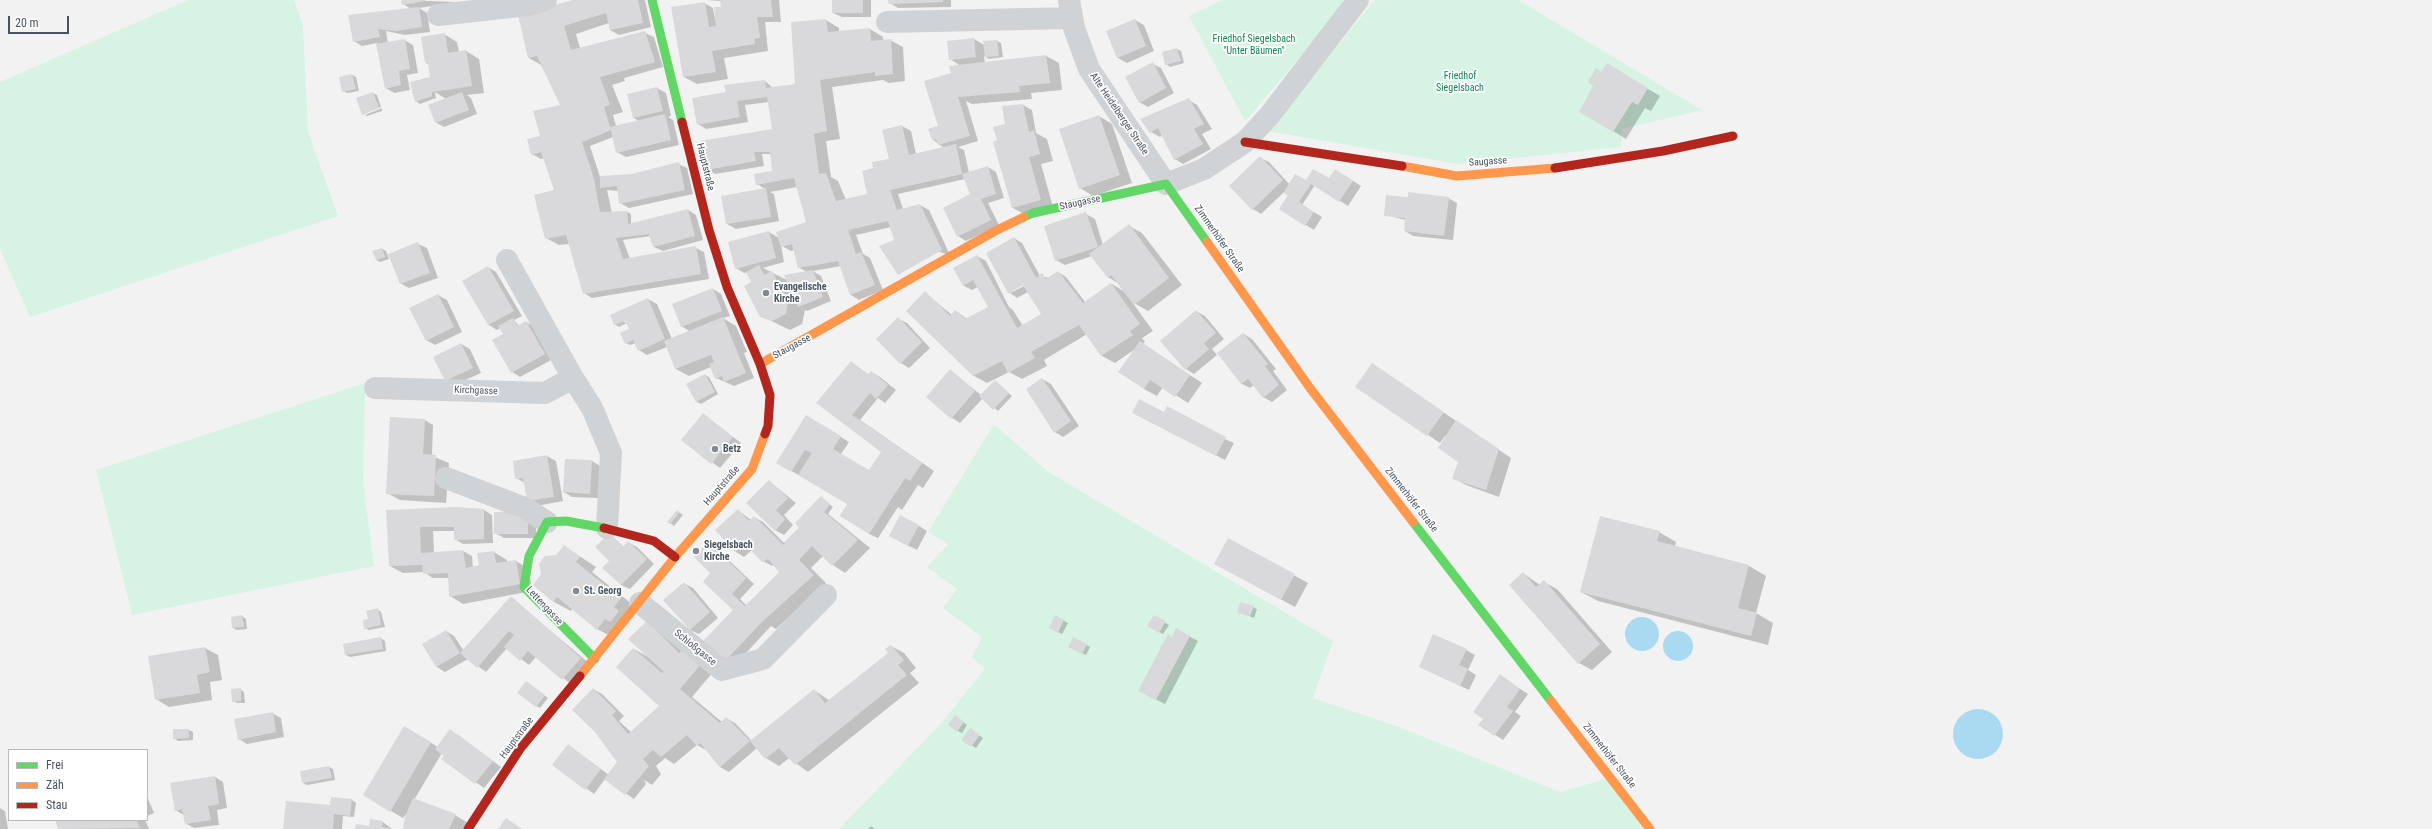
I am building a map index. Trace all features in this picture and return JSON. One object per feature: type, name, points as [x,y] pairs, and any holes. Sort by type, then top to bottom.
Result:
[{"type":"street","points":[[438,15],[529,5],[546,0]]},
{"type":"street","name":"Hauptstraße","points":[[468,829],[520,749],[640,603],[675,557],[752,469],[768,426],[770,395],[760,364],[727,287],[709,230],[652,0]]},
{"type":"street","name":"Staugasse","points":[[760,364],[995,230],[1033,214],[1166,184],[1204,169],[1245,142],[1269,116],[1358,0]]},
{"type":"street","name":"Alte Heidelberger Straße","points":[[888,22],[1071,9],[1088,68],[1166,184]]},
{"type":"street","name":"Saugasse","points":[[1245,142],[1294,148],[1457,176],[1561,168],[1733,136]]},
{"type":"street","name":"Zimmerhöfer Straße","points":[[1166,184],[1310,388],[1648,826]]},
{"type":"street","points":[[507,260],[573,378],[592,408],[611,453],[607,528]]},
{"type":"street","name":"Kirchgasse","points":[[375,388],[545,393],[573,378]]},
{"type":"street","points":[[446,478],[525,508],[547,522],[566,521],[607,528],[654,542],[675,557]]},
{"type":"street","name":"Lettengasse","points":[[547,522],[529,556],[524,587],[595,658]]},
{"type":"street","name":"Schloßgasse","points":[[640,603],[722,670],[763,659],[826,595]]},
{"type":"green space","points":[[188,0],[294,0],[303,26],[308,132],[338,216],[30,317],[0,249],[0,82]]},
{"type":"green space","name":"Friedhof Siegelsbach \"Unter Bäumen\"","points":[[1222,0],[1341,0],[1346,4],[1245,121],[1189,16]]},
{"type":"green space","name":"Friedhof Siegelsbach","points":[[1375,0],[1518,0],[1702,110],[1622,129],[1621,147],[1458,164],[1267,131]]},
{"type":"green space","points":[[365,383],[363,481],[374,566],[132,615],[96,470]]},
{"type":"green space","points":[[994,424],[1047,471],[1333,641],[1313,698],[1399,727],[1560,792],[1606,779],[1644,829],[839,829],[938,727],[985,669],[972,657],[982,637],[943,608],[957,589],[927,567],[948,544],[928,532]]},
{"type":"water","points":[[1639,617],[1645,617],[1649,618],[1656,624],[1659,634],[1658,641],[1652,648],[1645,651],[1639,651],[1635,650],[1628,644],[1625,637],[1625,631],[1626,627],[1632,620]]},
{"type":"water","points":[[1678,631],[1689,635],[1693,646],[1689,657],[1678,661],[1667,657],[1663,646],[1667,635]]},
{"type":"water","points":[[1978,709],[1988,711],[1996,716],[2001,724],[2003,734],[2001,744],[1996,752],[1988,757],[1978,759],[1968,757],[1960,752],[1955,744],[1953,734],[1955,724],[1960,716],[1968,711]]},
{"type":"building","points":[[401,0],[425,0],[425,1],[402,5]]},
{"type":"building","points":[[573,0],[638,0],[643,23],[610,30],[606,13],[564,26],[571,50],[645,31],[655,62],[600,77],[610,105],[604,107],[610,127],[665,114],[671,140],[616,153],[611,130],[582,142],[594,179],[600,212],[627,211],[628,224],[688,209],[695,236],[653,247],[649,234],[616,238],[623,259],[696,246],[701,274],[583,294],[566,235],[545,239],[534,195],[554,190],[541,152],[531,155],[527,139],[540,136],[533,111],[560,105],[537,56],[528,58],[518,15]]},
{"type":"building","points":[[720,0],[771,0],[773,17],[757,17],[760,38],[754,39],[755,44],[712,51],[716,72],[683,77],[671,7],[705,2],[709,27],[716,26],[714,7],[721,7]]},
{"type":"building","points":[[832,0],[863,0],[863,13],[832,13]]},
{"type":"building","points":[[888,0],[943,0],[943,2],[889,4]]},
{"type":"building","points":[[419,7],[422,27],[396,31],[378,29],[380,37],[353,42],[348,15]]},
{"type":"building","points":[[826,19],[828,32],[870,28],[871,41],[891,39],[893,74],[875,76],[875,72],[820,80],[827,131],[814,134],[819,174],[826,173],[836,201],[867,194],[862,171],[873,168],[872,162],[889,159],[882,130],[902,125],[909,155],[956,144],[962,174],[890,190],[897,210],[920,204],[942,250],[898,275],[879,246],[894,240],[888,221],[848,230],[856,254],[861,252],[875,285],[850,295],[838,261],[798,268],[792,244],[781,247],[776,232],[806,222],[794,178],[756,185],[754,174],[772,171],[770,152],[754,152],[756,161],[706,170],[700,141],[772,129],[767,97],[737,101],[740,117],[697,125],[692,98],[726,92],[724,85],[765,80],[766,88],[795,84],[791,22]]},
{"type":"building","points":[[1135,19],[1146,46],[1117,58],[1106,31]]},
{"type":"building","points":[[445,33],[448,53],[466,50],[472,86],[432,92],[432,96],[415,102],[410,82],[430,77],[428,63],[425,63],[421,37]]},
{"type":"building","points":[[974,38],[976,57],[949,60],[947,41]]},
{"type":"building","points":[[405,39],[410,69],[399,71],[401,85],[385,89],[376,44]]},
{"type":"building","points":[[997,40],[999,56],[985,57],[983,41]]},
{"type":"building","points":[[1177,48],[1181,61],[1165,65],[1162,52]]},
{"type":"building","points":[[1046,55],[1050,83],[1019,86],[1020,92],[958,97],[970,136],[938,145],[936,139],[932,140],[928,129],[938,126],[924,81],[951,73],[949,66]]},
{"type":"building","points":[[1153,62],[1166,88],[1139,103],[1125,77]]},
{"type":"building","points":[[1607,63],[1648,88],[1638,105],[1632,102],[1613,132],[1579,112],[1593,86],[1588,82],[1596,68],[1601,72]]},
{"type":"building","points":[[352,74],[356,89],[342,92],[339,77]]},
{"type":"building","points":[[657,87],[663,111],[633,118],[627,94]]},
{"type":"building","points":[[373,92],[379,108],[362,115],[356,98]]},
{"type":"building","points":[[462,92],[469,110],[435,123],[428,105]]},
{"type":"building","points":[[1189,98],[1204,124],[1194,129],[1203,144],[1174,160],[1158,128],[1150,133],[1140,119]]},
{"type":"building","points":[[1023,104],[1029,132],[1034,130],[1040,154],[1029,157],[1041,200],[1012,208],[993,142],[997,140],[993,127],[1005,124],[1002,106]]},
{"type":"building","points":[[1099,115],[1120,175],[1079,189],[1059,129]]},
{"type":"building","points":[[1260,156],[1283,180],[1252,210],[1229,186]]},
{"type":"building","points":[[679,162],[685,190],[619,204],[617,186],[600,188],[600,176],[632,174]]},
{"type":"building","points":[[988,166],[996,194],[981,199],[991,220],[957,237],[943,208],[970,194],[962,174]]},
{"type":"building","points":[[1313,169],[1329,178],[1335,169],[1353,181],[1339,202],[1311,184],[1299,202],[1314,212],[1305,226],[1279,209],[1288,195],[1284,192],[1295,174],[1306,180]]},
{"type":"building","points":[[766,188],[771,217],[726,224],[721,196]]},
{"type":"building","points":[[1408,192],[1449,197],[1444,236],[1404,231],[1405,218],[1384,216],[1386,195],[1408,197]]},
{"type":"building","points":[[1086,212],[1098,247],[1055,261],[1044,226]]},
{"type":"building","points":[[1129,224],[1169,278],[1134,305],[1111,275],[1108,278],[1089,254]]},
{"type":"building","points":[[769,231],[776,258],[735,269],[728,242]]},
{"type":"building","points":[[1014,237],[1036,278],[1042,273],[1046,279],[1058,271],[1083,303],[1111,283],[1140,324],[1130,331],[1133,335],[1101,356],[1079,325],[1031,352],[1035,358],[1008,373],[1002,361],[973,376],[906,311],[925,291],[950,316],[955,310],[965,319],[988,307],[973,280],[963,286],[953,268],[977,255],[1017,328],[1041,314],[1023,285],[1008,293],[986,253]]},
{"type":"building","points":[[418,242],[430,273],[400,284],[388,254]]},
{"type":"building","points":[[382,248],[385,257],[376,260],[372,251]]},
{"type":"building","name":"Evangelische Kirche","points":[[759,265],[764,275],[772,271],[788,301],[786,314],[772,321],[760,317],[744,286],[751,282],[746,272]]},
{"type":"building","points":[[488,266],[514,311],[488,325],[462,281]]},
{"type":"building","points":[[813,270],[823,297],[798,307],[784,275]]},
{"type":"building","points":[[713,288],[722,311],[681,327],[672,304]]},
{"type":"building","points":[[438,294],[454,327],[426,341],[409,308]]},
{"type":"building","points":[[648,298],[665,339],[638,351],[633,340],[625,344],[620,333],[629,329],[625,321],[614,325],[610,315]]},
{"type":"building","points":[[1196,310],[1216,333],[1204,343],[1209,349],[1185,370],[1160,341]]},
{"type":"building","points":[[723,317],[746,373],[724,382],[722,376],[715,379],[709,364],[714,362],[711,355],[675,369],[664,341]]},
{"type":"building","points":[[898,317],[922,342],[900,364],[876,339]]},
{"type":"building","points":[[513,318],[517,326],[526,321],[545,354],[511,373],[492,340],[503,334],[498,326]]},
{"type":"building","points":[[1243,333],[1268,364],[1265,366],[1279,385],[1263,398],[1248,379],[1241,384],[1217,353]]},
{"type":"building","points":[[1140,341],[1190,375],[1175,397],[1150,380],[1144,389],[1118,372]]},
{"type":"building","points":[[461,343],[473,368],[445,381],[433,357]]},
{"type":"building","points":[[851,361],[868,375],[871,371],[888,385],[876,399],[870,393],[852,415],[922,463],[910,481],[905,478],[869,534],[840,516],[847,504],[798,475],[812,453],[805,450],[791,472],[776,463],[806,415],[841,436],[833,449],[869,470],[881,452],[816,403]]},
{"type":"building","points":[[1372,363],[1444,412],[1427,436],[1355,387]]},
{"type":"building","points":[[950,369],[975,391],[951,419],[926,397]]},
{"type":"building","points":[[705,374],[715,392],[696,402],[686,384]]},
{"type":"building","points":[[1042,378],[1071,421],[1054,433],[1026,389]]},
{"type":"building","points":[[995,380],[1009,393],[993,410],[979,396]]},
{"type":"building","points":[[1139,399],[1164,412],[1167,406],[1226,437],[1216,456],[1132,413]]},
{"type":"building","points":[[703,413],[733,437],[711,464],[681,440]]},
{"type":"building","points":[[390,417],[425,419],[423,454],[436,455],[434,496],[386,494]]},
{"type":"building","points":[[1456,420],[1499,449],[1486,490],[1452,479],[1458,462],[1438,448]]},
{"type":"building","points":[[547,455],[554,497],[527,501],[523,478],[515,479],[513,461]]},
{"type":"building","points":[[565,459],[592,460],[590,494],[563,492]]},
{"type":"building","points":[[769,480],[788,498],[776,510],[785,519],[775,531],[746,503]]},
{"type":"building","points":[[821,496],[830,504],[824,512],[858,540],[832,566],[812,546],[799,560],[814,575],[762,622],[724,662],[703,641],[733,610],[703,582],[710,573],[694,557],[708,542],[746,578],[732,594],[745,606],[779,572],[768,559],[762,562],[745,544],[735,552],[715,530],[738,509],[749,521],[754,516],[783,545],[799,528],[795,523]]},
{"type":"building","points":[[455,507],[484,509],[484,539],[454,540],[454,527],[420,527],[421,553],[463,550],[466,568],[479,565],[477,553],[494,551],[496,563],[516,560],[520,584],[449,597],[448,573],[423,574],[422,565],[389,566],[386,510]]},
{"type":"building","points":[[677,510],[680,512],[670,524],[667,522]]},
{"type":"building","points":[[494,512],[528,512],[528,534],[494,534]]},
{"type":"building","points":[[900,515],[919,525],[908,546],[889,536]]},
{"type":"building","points":[[1600,516],[1660,531],[1657,541],[1749,565],[1738,608],[1757,613],[1751,636],[1580,592]]},
{"type":"building","points":[[609,533],[623,547],[628,541],[647,559],[621,585],[602,568],[609,561],[595,547]]},
{"type":"building","points":[[1228,538],[1295,574],[1281,600],[1214,564]]},
{"type":"building","name":"St. Georg","points":[[564,545],[580,557],[576,562],[621,598],[614,607],[619,611],[610,622],[605,619],[597,630],[557,597],[553,602],[533,585],[541,574],[539,564],[545,556],[556,555]]},
{"type":"building","points":[[1523,572],[1536,587],[1544,580],[1600,644],[1578,664],[1509,585]]},
{"type":"building","points":[[684,582],[710,612],[690,630],[663,600]]},
{"type":"building","points":[[511,596],[581,658],[562,680],[528,651],[520,661],[504,647],[514,635],[509,631],[477,668],[460,653]]},
{"type":"building","points":[[1240,602],[1254,606],[1250,616],[1237,613]]},
{"type":"building","points":[[378,608],[381,625],[364,629],[363,620],[368,619],[366,611]]},
{"type":"building","points":[[242,615],[244,627],[232,628],[231,617]]},
{"type":"building","points":[[1055,615],[1064,620],[1058,633],[1049,628]]},
{"type":"building","points":[[1154,615],[1166,621],[1159,633],[1147,626]]},
{"type":"building","points":[[647,621],[679,653],[686,647],[702,663],[680,689],[720,723],[726,717],[750,741],[720,767],[700,743],[697,746],[687,735],[661,757],[653,750],[643,759],[649,766],[625,795],[604,779],[617,762],[595,732],[572,710],[593,688],[616,711],[612,715],[628,734],[659,706],[616,667],[633,648],[662,673],[664,672],[628,639]]},
{"type":"building","points":[[1176,628],[1190,636],[1156,700],[1138,691],[1168,634],[1172,637]]},
{"type":"building","points":[[446,630],[460,653],[436,667],[422,644]]},
{"type":"building","points":[[1433,634],[1467,649],[1459,665],[1468,669],[1460,686],[1419,667]]},
{"type":"building","points":[[381,637],[383,649],[345,655],[343,644]]},
{"type":"building","points":[[1073,637],[1087,644],[1082,654],[1068,647]]},
{"type":"building","points":[[891,645],[904,660],[898,665],[907,675],[795,765],[779,748],[765,759],[750,741],[814,689],[825,703],[888,653],[885,649]]},
{"type":"building","points":[[205,647],[210,672],[197,675],[200,693],[155,700],[148,656]]},
{"type":"building","points":[[1500,674],[1520,689],[1507,707],[1513,711],[1494,736],[1478,725],[1483,719],[1473,712]]},
{"type":"building","points":[[526,681],[545,695],[536,707],[517,693]]},
{"type":"building","points":[[241,688],[241,701],[232,702],[231,689]]},
{"type":"building","points":[[273,712],[276,732],[238,740],[234,719]]},
{"type":"building","points":[[955,715],[964,722],[957,732],[948,725]]},
{"type":"building","points":[[404,726],[431,742],[390,812],[363,795]]},
{"type":"building","points":[[970,728],[980,735],[971,747],[961,740]]},
{"type":"building","points":[[173,729],[189,729],[189,738],[173,739]]},
{"type":"building","points":[[450,729],[493,761],[475,784],[441,759],[444,756],[435,749]]},
{"type":"building","points":[[568,744],[601,769],[585,790],[552,765]]},
{"type":"building","points":[[329,766],[332,778],[302,783],[300,771]]},
{"type":"building","points":[[215,776],[219,804],[208,806],[211,820],[185,824],[182,809],[175,811],[170,783]]},
{"type":"building","points":[[331,797],[352,799],[350,816],[334,814],[333,829],[283,829],[286,801],[330,805]]},
{"type":"building","points":[[413,798],[456,814],[449,829],[403,829],[405,817]]},
{"type":"building","points":[[506,818],[522,829],[498,829]]},
{"type":"building","points":[[370,819],[383,821],[382,827],[393,829],[355,829],[356,824],[369,826]]},
{"type":"building","points":[[55,821],[136,821],[140,828],[58,829]]},
{"type":"traffic: fast","points":[[652,0],[682,122]]},
{"type":"traffic: fast","points":[[1024,217],[1033,213],[1166,184],[1207,242]]},
{"type":"traffic: fast","points":[[595,659],[524,587],[529,556],[547,522],[566,521],[604,528]]},
{"type":"traffic: fast","points":[[1413,522],[1551,701]]},
{"type":"traffic: slow","points":[[1402,166],[1457,176],[1555,168]]},
{"type":"traffic: slow","points":[[760,364],[995,231],[1024,217]]},
{"type":"traffic: slow","points":[[1207,242],[1310,388],[1413,522]]},
{"type":"traffic: slow","points":[[580,676],[675,557],[752,469],[765,434]]},
{"type":"traffic: slow","points":[[1551,701],[1650,829]]},
{"type":"traffic: jam","points":[[682,122],[709,230],[727,287],[760,364],[770,395],[768,426],[765,434]]},
{"type":"traffic: jam","points":[[1555,168],[1663,151],[1733,136]]},
{"type":"traffic: jam","points":[[1245,142],[1402,166]]},
{"type":"traffic: jam","points":[[604,528],[654,541],[675,557]]},
{"type":"traffic: jam","points":[[468,829],[520,749],[580,676]]},
{"type":"place","name":"Evangelische Kirche","points":[[766,293]]},
{"type":"place","name":"Betz","points":[[715,449]]},
{"type":"place","name":"Siegelsbach Kirche","points":[[696,551]]},
{"type":"place","name":"St. Georg","points":[[576,591]]}]
